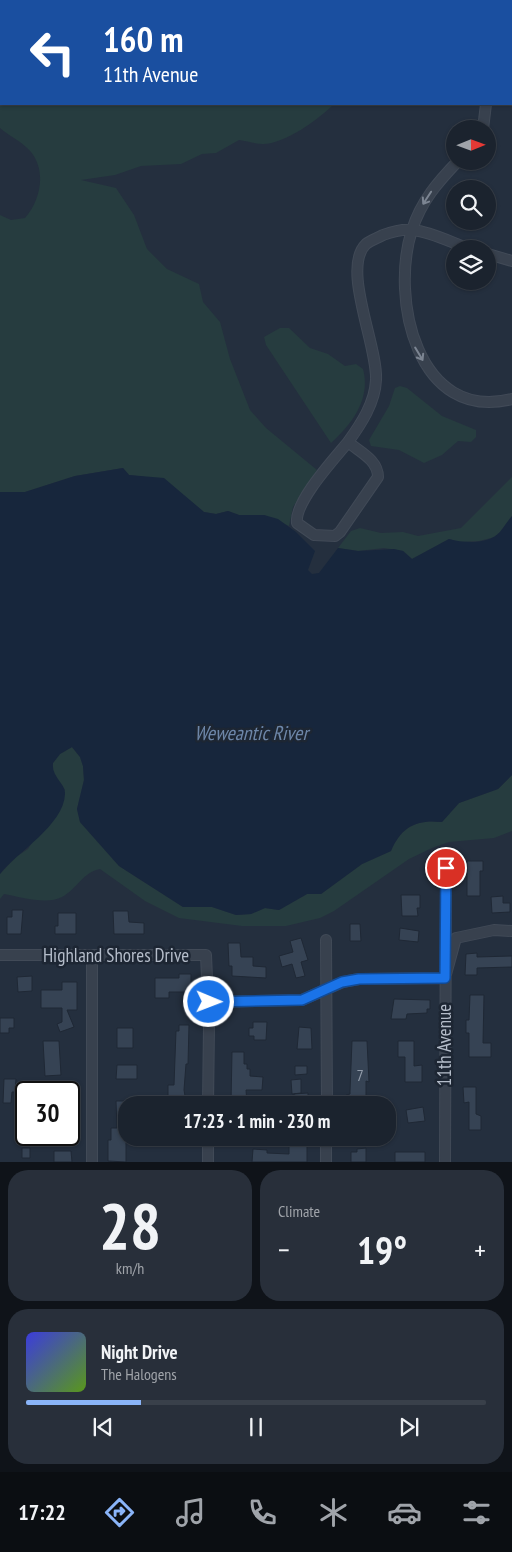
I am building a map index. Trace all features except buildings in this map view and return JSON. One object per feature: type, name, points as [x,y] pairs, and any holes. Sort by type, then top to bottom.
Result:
[{"type":"street","points":[[484,120],[486,105]]},
{"type":"street","points":[[448,170],[439,179],[423,203],[412,230],[404,267],[403,285],[415,348],[430,371],[454,394],[482,402],[512,399]]},
{"type":"street","points":[[348,442],[374,462],[378,469],[378,477],[340,532],[335,536],[314,535],[297,523],[296,517],[319,478],[359,426],[371,401],[376,379],[373,347],[358,285],[358,260],[366,244],[388,233],[412,230],[446,241]]},
{"type":"street","points":[[496,256],[512,261]]},
{"type":"street","name":"11th Avenue","points":[[445,1162],[446,868]]},
{"type":"street","points":[[208,1096],[209,1002],[302,1000],[328,988],[359,979],[445,978],[456,938],[494,930],[512,931]]},
{"type":"street","points":[[326,940],[328,988],[327,1096]]},
{"type":"street","name":"Highland Shores Drive","points":[[0,956],[206,955],[209,1002]]},
{"type":"street","points":[[92,956],[92,1162]]},
{"type":"street","points":[[208,1146],[208,1162]]},
{"type":"street","points":[[326,1146],[326,1162]]},
{"type":"green space","points":[[0,105],[333,105],[301,130],[272,143],[260,144],[239,140],[216,153],[202,154],[181,164],[141,166],[115,175],[81,180],[116,188],[134,215],[147,249],[167,269],[199,284],[203,302],[220,322],[230,359],[250,410],[266,428],[317,470],[293,507],[289,526],[264,515],[239,515],[228,511],[216,514],[204,512],[183,495],[145,477],[129,475],[123,468],[75,476],[25,492],[0,492],[0,215],[11,220],[25,218],[38,195],[40,177],[39,168],[31,152],[0,128]]},
{"type":"green space","points":[[280,328],[289,328],[310,348],[328,354],[345,366],[356,364],[363,369],[365,380],[362,401],[346,428],[331,443],[266,345],[264,337]]},
{"type":"green space","points":[[400,386],[407,388],[442,416],[476,430],[476,437],[471,442],[458,441],[442,455],[424,463],[399,450],[371,446],[369,440],[389,406],[395,388]]},
{"type":"green space","points":[[512,477],[512,516],[495,537],[479,541],[459,542],[449,539],[412,559],[403,551],[384,548],[358,551],[338,548],[351,531],[360,528],[381,533],[403,532],[418,536],[461,528]]},
{"type":"green space","points":[[72,747],[80,757],[83,766],[84,780],[77,809],[80,822],[119,866],[183,907],[212,907],[236,915],[251,914],[265,908],[279,910],[307,894],[321,894],[362,864],[391,851],[400,836],[411,826],[424,822],[442,822],[459,803],[498,789],[512,775],[512,831],[494,838],[449,842],[432,848],[409,859],[334,911],[320,918],[286,926],[242,926],[179,918],[145,901],[100,869],[84,877],[67,894],[56,899],[33,900],[4,894],[0,899],[0,874],[16,857],[28,849],[65,790],[53,772],[53,763],[60,754]]},
{"type":"water","name":"Weweantic River","points":[[123,468],[129,475],[164,478],[204,512],[216,514],[228,511],[239,515],[264,515],[278,519],[296,532],[315,551],[308,570],[312,574],[319,573],[338,548],[358,551],[394,549],[403,551],[412,559],[449,539],[476,542],[489,539],[500,532],[512,516],[512,775],[498,789],[459,803],[442,822],[424,822],[411,826],[400,836],[391,851],[362,864],[321,894],[307,894],[279,910],[265,908],[251,914],[236,915],[212,907],[183,907],[119,866],[80,822],[77,809],[84,780],[83,766],[80,757],[72,747],[60,754],[53,763],[54,772],[65,790],[63,805],[57,816],[39,837],[0,874],[0,492],[25,492],[75,476]]},
{"type":"route","points":[[209,1002],[302,1000],[342,982],[359,979],[445,978],[444,891],[446,868]]}]
